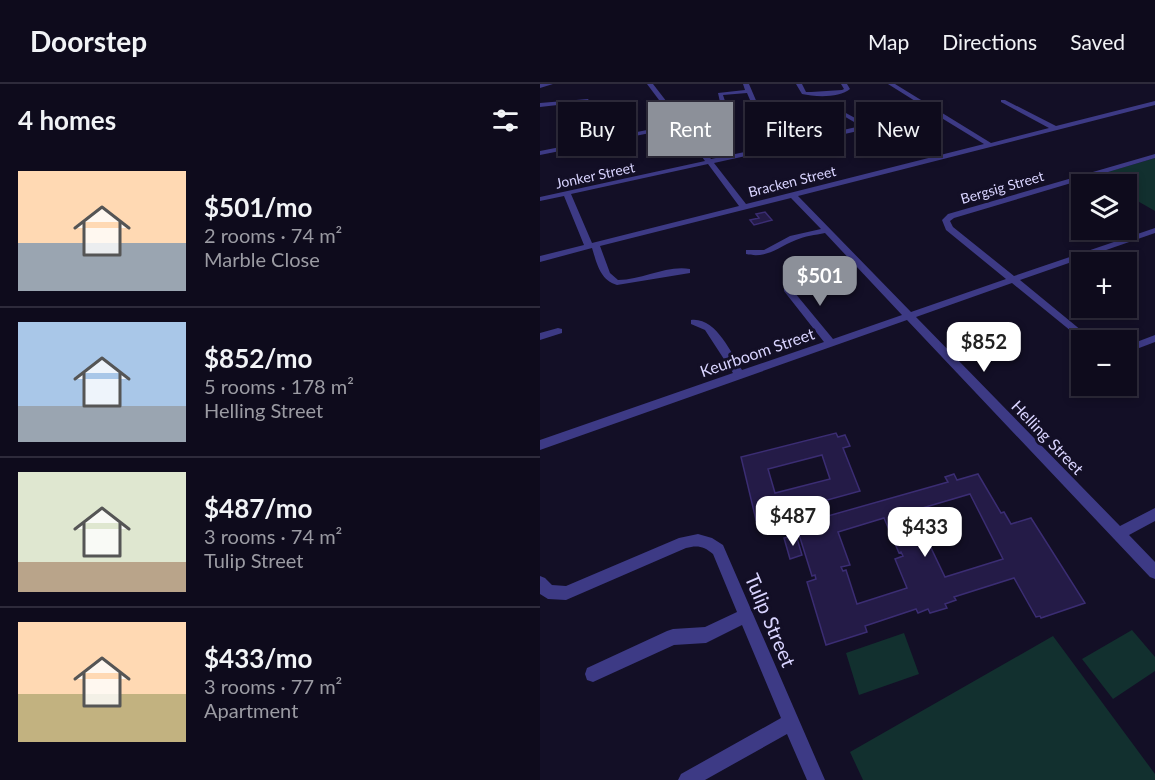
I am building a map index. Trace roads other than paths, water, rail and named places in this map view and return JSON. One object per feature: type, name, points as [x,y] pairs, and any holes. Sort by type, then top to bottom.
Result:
[{"type":"street","points":[[540,86],[550,84]]},
{"type":"street","points":[[651,84],[664,102]]},
{"type":"street","points":[[799,84],[804,93],[811,94],[843,92],[847,89],[844,84]]},
{"type":"street","points":[[891,84],[920,102]]},
{"type":"street","points":[[722,101],[720,94],[748,88],[753,102]]},
{"type":"street","points":[[568,102],[586,100],[587,102]]},
{"type":"street","points":[[1004,101],[1054,128]]},
{"type":"street","points":[[540,105],[558,103]]},
{"type":"street","name":"Bracken Street","points":[[540,259],[1155,103]]},
{"type":"street","points":[[1141,106],[1155,112]]},
{"type":"street","points":[[844,114],[856,121]]},
{"type":"street","points":[[941,115],[990,145]]},
{"type":"street","points":[[540,153],[558,149]]},
{"type":"street","name":"Jonker Street","points":[[540,200],[745,154]]},
{"type":"street","points":[[705,156],[744,207]]},
{"type":"street","name":"Bergsig Street","points":[[1013,279],[949,228],[947,219],[1155,156]]},
{"type":"street","points":[[567,194],[609,278],[614,282],[628,282],[673,270],[687,271]]},
{"type":"street","name":"Helling Street","points":[[793,195],[1155,572]]},
{"type":"street","points":[[749,252],[755,254],[780,247],[791,239],[826,230]]},
{"type":"street","name":"Keurboom Street","points":[[540,445],[1155,230]]},
{"type":"street","points":[[1013,279],[1076,330]]},
{"type":"street","points":[[787,289],[831,343]]},
{"type":"street","points":[[695,322],[709,328],[740,375]]},
{"type":"street","points":[[540,337],[558,331]]},
{"type":"street","points":[[1137,345],[1155,338]]},
{"type":"street","points":[[1118,534],[1155,514]]},
{"type":"street","name":"Tulip Street","points":[[540,583],[548,592],[566,592],[684,542],[702,540],[718,550],[816,780]]},
{"type":"street","points":[[593,674],[673,637],[706,635],[746,615]]},
{"type":"street","points":[[687,780],[791,722]]}]
